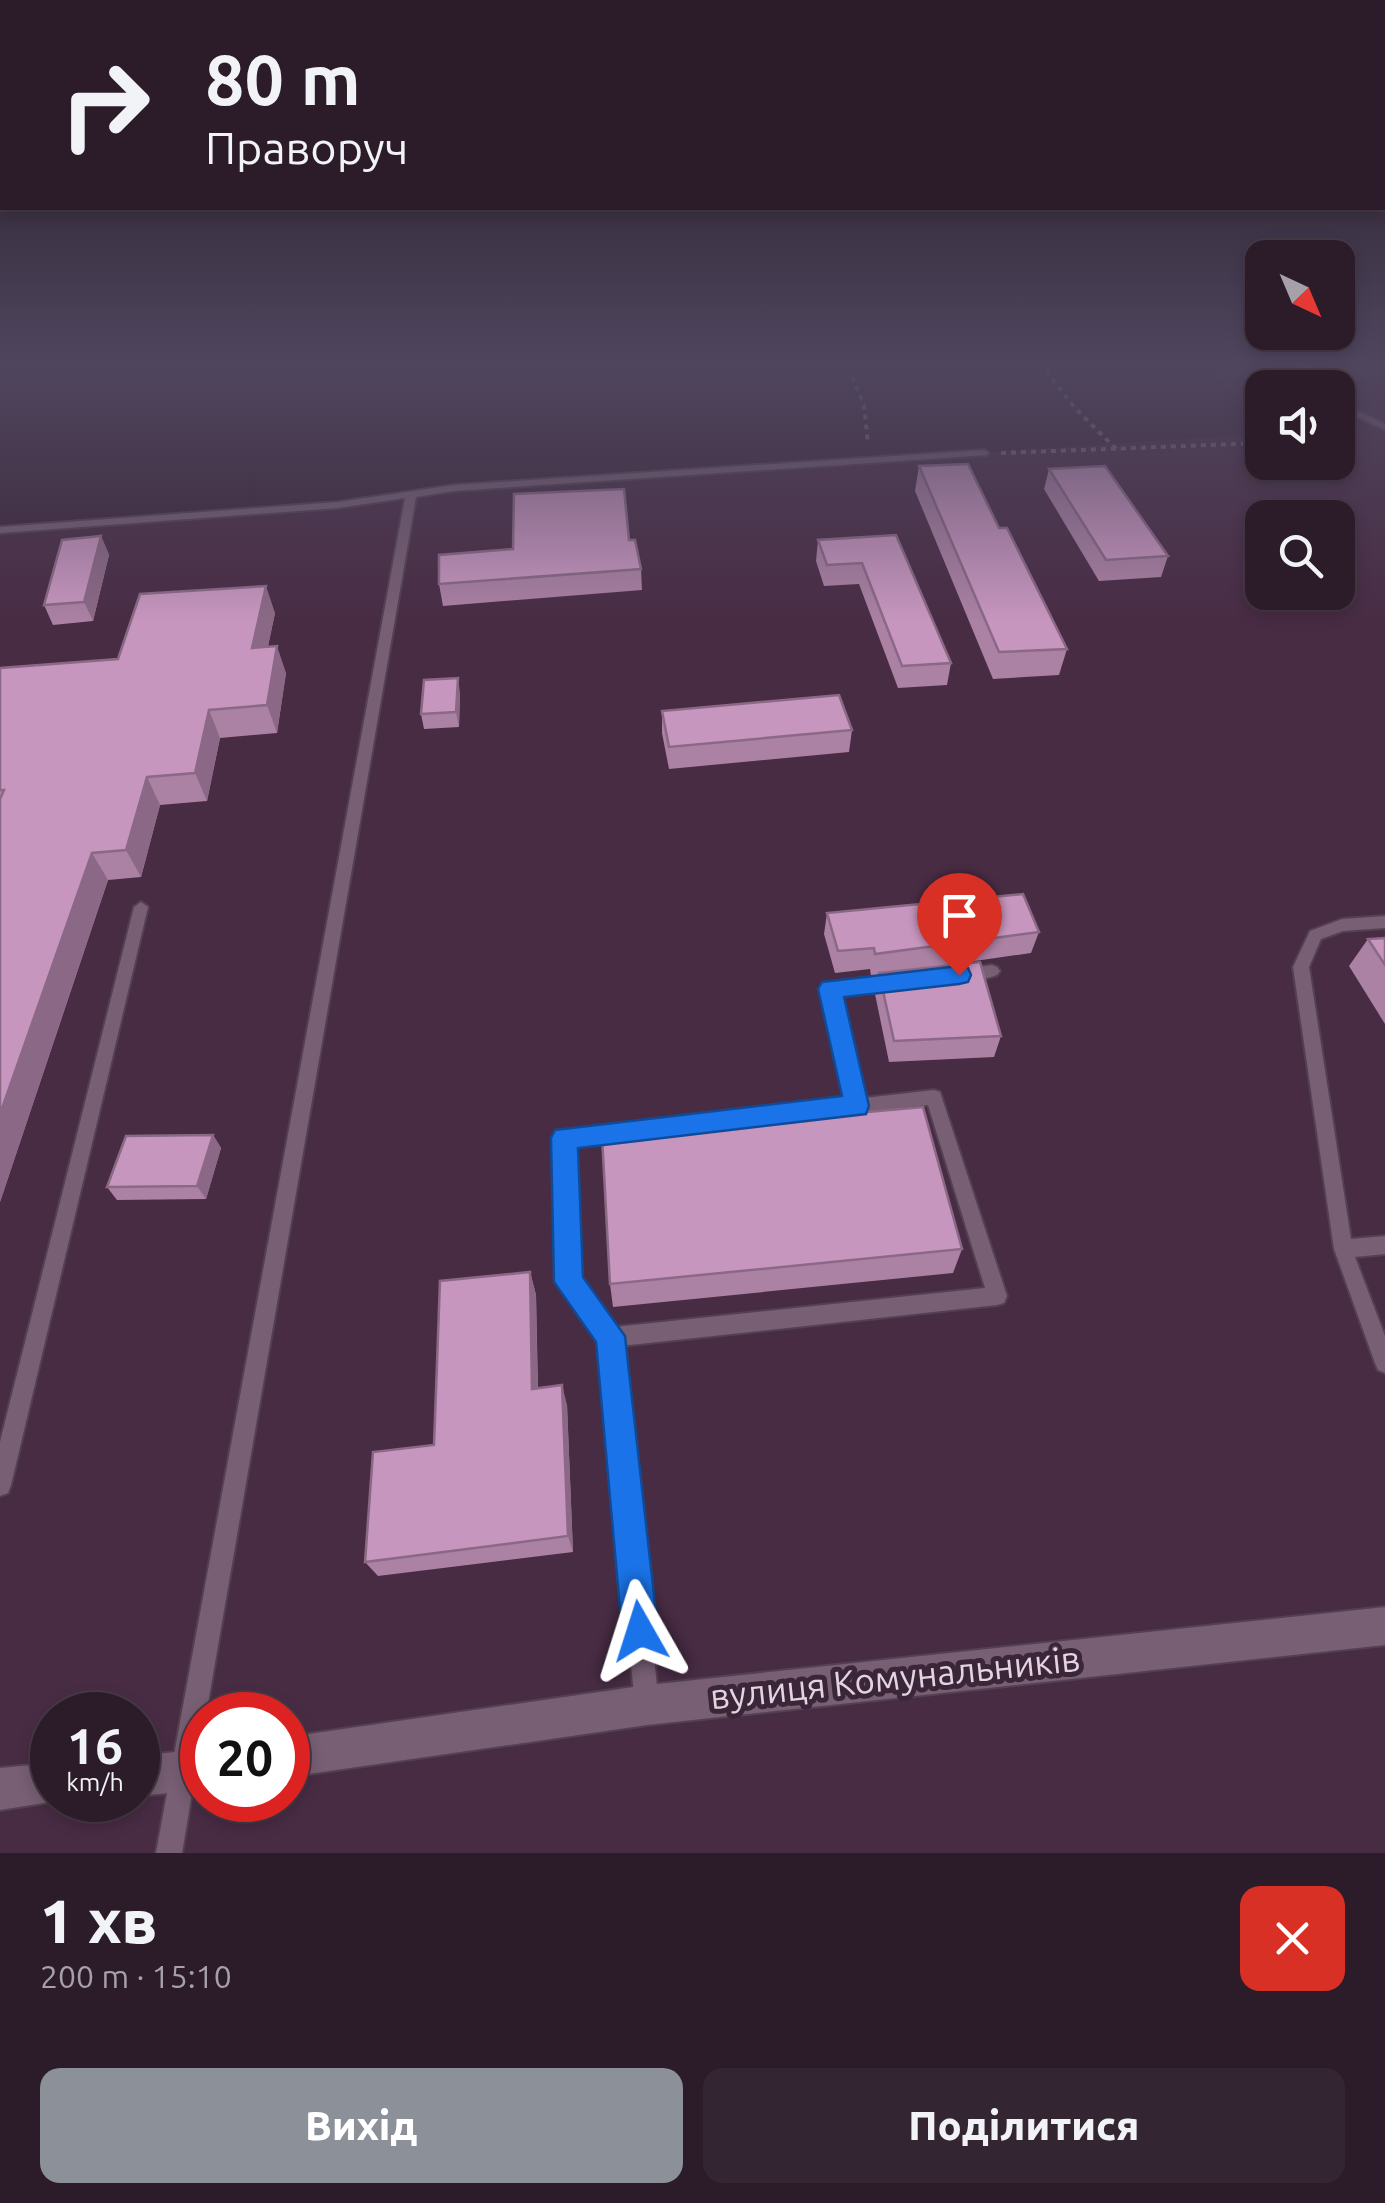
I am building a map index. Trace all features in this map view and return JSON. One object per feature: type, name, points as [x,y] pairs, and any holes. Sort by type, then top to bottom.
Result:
[{"type":"street","name":"вулиця Комунальників","points":[[310,1754],[648,1705],[1385,1626]]},
{"type":"street","points":[[0,1789],[30,1786]]},
{"type":"lane","points":[[0,530],[338,505],[454,488],[984,453]]},
{"type":"lane","points":[[206,1692],[411,494]]},
{"type":"lane","points":[[0,1485],[141,908]]},
{"type":"lane","points":[[1385,922],[1342,925],[1315,935],[1301,967],[1343,1249],[1385,1364]]},
{"type":"lane","points":[[856,1106],[830,989],[992,972]]},
{"type":"lane","points":[[610,1336],[997,1296],[934,1098],[564,1138],[568,1282],[610,1336],[648,1705]]},
{"type":"lane","points":[[1343,1249],[1385,1245]]},
{"type":"lane","points":[[169,1853],[180,1815]]},
{"type":"path","points":[[869,449],[872,461]]},
{"type":"path","points":[[984,453],[1145,449]]},
{"type":"shaded area","points":[[1028,449],[1245,449],[1245,480],[1355,480],[1355,449],[1385,449],[1385,1853],[0,1853],[0,528],[338,505],[454,488]]},
{"type":"building","points":[[968,464],[999,528],[1007,528],[1067,649],[999,652],[919,466]]},
{"type":"building","points":[[1105,466],[1168,556],[1106,560],[1049,469]]},
{"type":"building","points":[[624,489],[629,540],[635,540],[641,569],[439,584],[439,555],[513,549],[514,494]]},
{"type":"building","points":[[896,535],[951,663],[902,666],[862,563],[827,565],[818,540]]},
{"type":"building","points":[[101,536],[84,602],[44,605],[62,540]]},
{"type":"building","points":[[266,586],[252,648],[277,646],[267,705],[209,710],[195,773],[147,777],[126,850],[92,853],[0,1114],[0,799],[4,790],[0,790],[0,668],[118,659],[140,594]]},
{"type":"building","points":[[458,678],[456,712],[421,714],[424,680]]},
{"type":"building","points":[[839,695],[852,730],[669,747],[662,711]]},
{"type":"building","points":[[1023,894],[1039,932],[875,954],[874,948],[838,951],[827,913]]},
{"type":"building","points":[[1385,938],[1385,965],[1368,939]]},
{"type":"building","points":[[980,962],[1001,1036],[894,1041],[879,973]]},
{"type":"building","points":[[923,1107],[962,1249],[610,1284],[602,1136]]},
{"type":"building","points":[[213,1135],[197,1186],[107,1187],[126,1136]]},
{"type":"building","points":[[530,1272],[532,1389],[562,1385],[568,1536],[365,1562],[373,1452],[434,1445],[440,1281]]},
{"type":"route","points":[[640,1631],[610,1336],[568,1282],[564,1138],[856,1106],[830,989],[959,975]]}]
